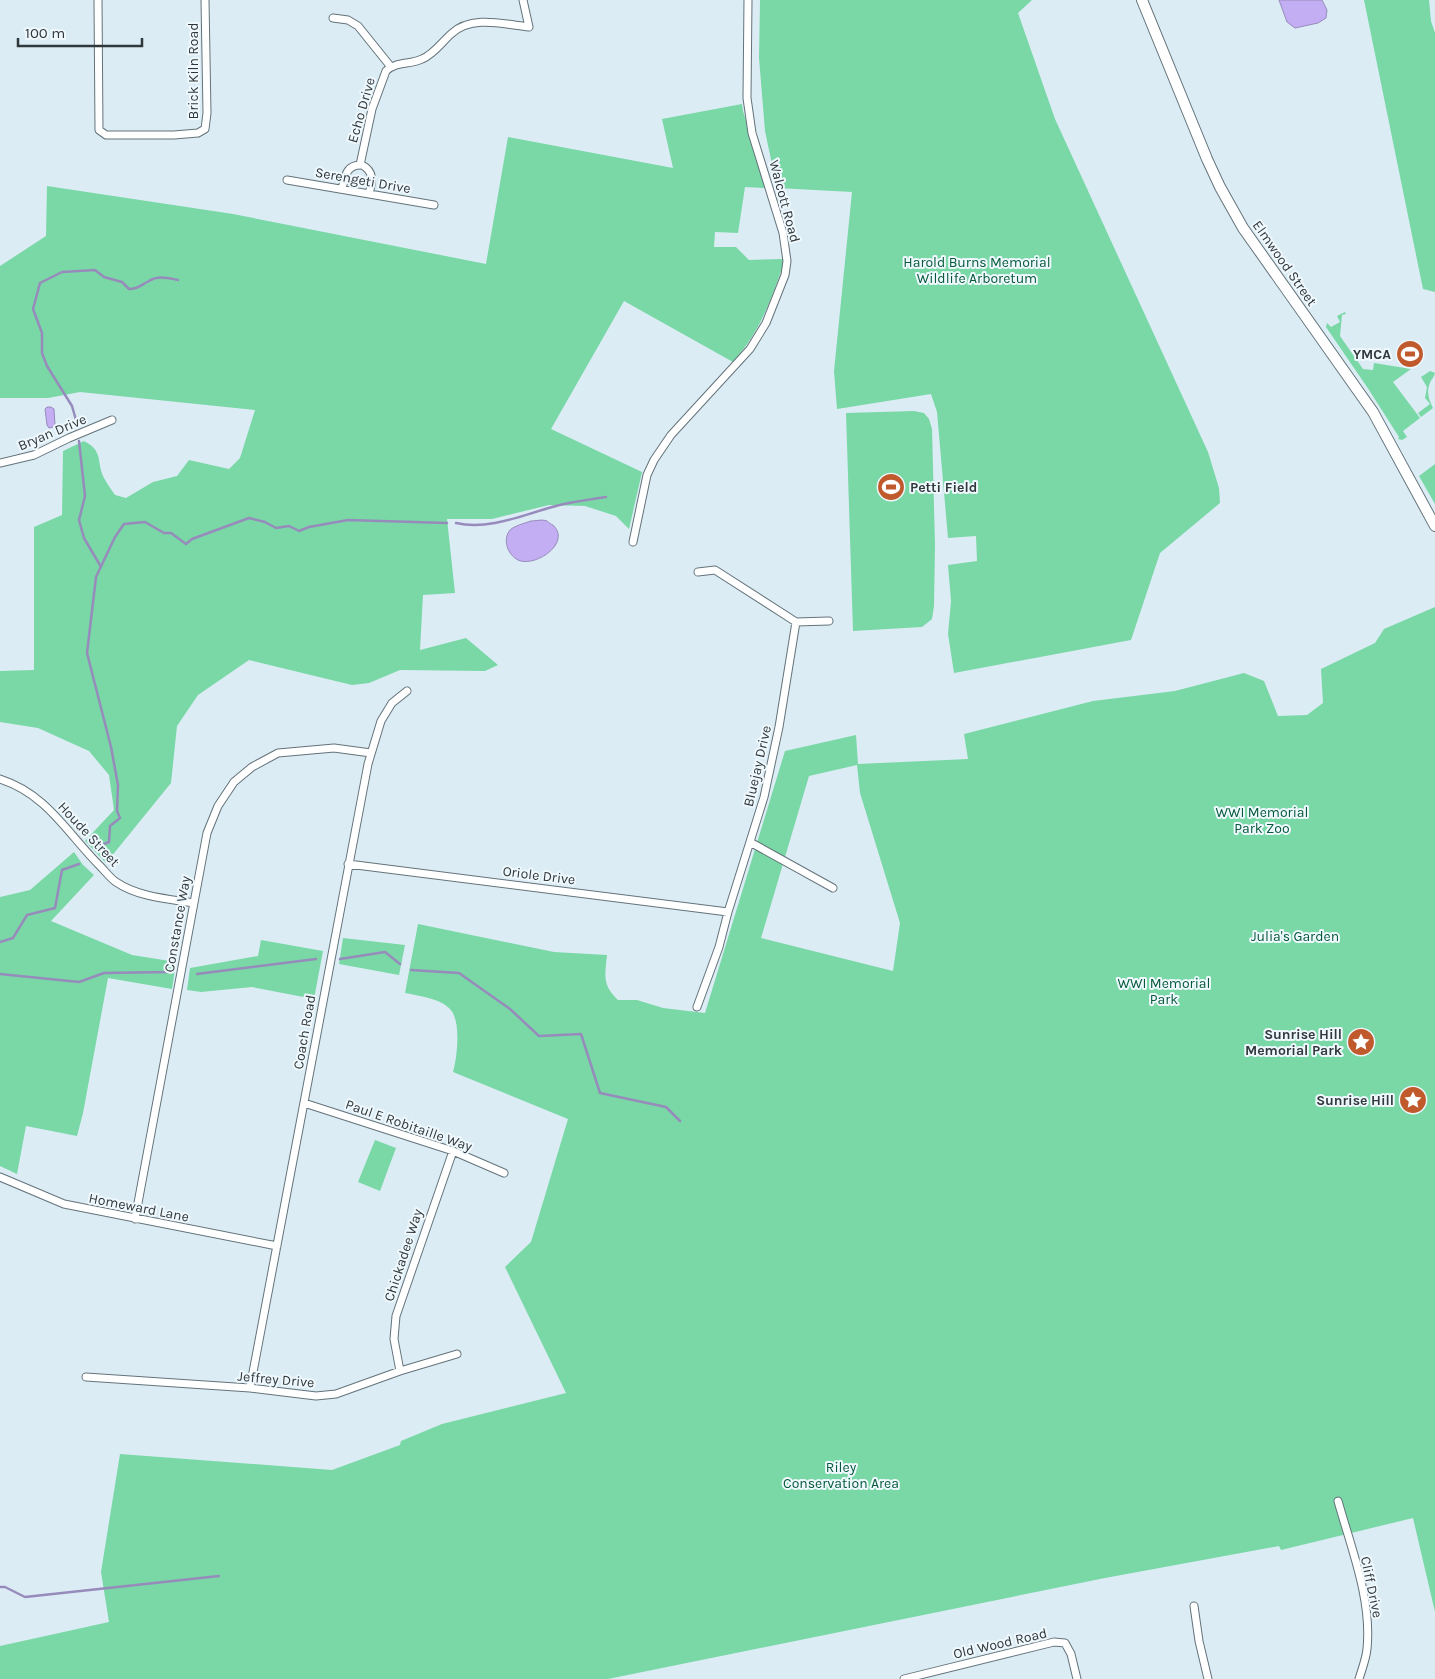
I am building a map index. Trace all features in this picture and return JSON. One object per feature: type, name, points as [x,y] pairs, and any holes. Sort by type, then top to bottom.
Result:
[{"type":"main road","name":"Elmwood Street","points":[[1142,0],[1220,187],[1243,228],[1373,412],[1435,526]]},
{"type":"street","name":"Brick Kiln Road","points":[[98,0],[99,130],[106,135],[131,136],[198,133],[205,129],[207,113],[206,0]]},
{"type":"street","name":"Echo Drive","points":[[360,165],[372,109],[383,77],[390,67],[424,59],[464,25],[481,23],[528,26],[523,0]]},
{"type":"street","name":"Walcott Road","points":[[633,542],[646,482],[654,460],[671,436],[750,349],[766,323],[785,275],[787,261],[783,233],[752,133],[747,98],[748,0]]},
{"type":"street","points":[[333,18],[348,20],[358,26],[390,67]]},
{"type":"street","name":"Echo Drive","points":[[342,190],[348,169],[352,166],[360,165],[367,168],[372,176],[369,194]]},
{"type":"street","name":"Serengeti Drive","points":[[287,180],[434,206]]},
{"type":"street","name":"Bryan Drive","points":[[0,463],[34,455],[112,420]]},
{"type":"street","points":[[698,572],[715,570],[796,622],[829,621]]},
{"type":"street","name":"Bluejay Drive","points":[[697,1007],[719,947],[764,797],[779,727],[796,622]]},
{"type":"street","name":"Coach Road","points":[[250,1388],[348,864],[371,753],[381,721],[392,703],[407,692]]},
{"type":"street","name":"Constance Way","points":[[135,1219],[207,833],[218,806],[234,782],[252,767],[278,754],[334,748],[371,753]]},
{"type":"street","name":"Houde Street","points":[[0,779],[31,794],[52,811],[92,858],[116,882],[138,893],[194,903]]},
{"type":"street","points":[[750,842],[833,888]]},
{"type":"street","name":"Oriole Drive","points":[[348,864],[728,912]]},
{"type":"street","name":"Paul E Robitaille Way","points":[[304,1103],[453,1151],[504,1173]]},
{"type":"street","name":"Chickadee Way","points":[[400,1371],[394,1339],[396,1316],[453,1151]]},
{"type":"street","name":"Homeward Lane","points":[[0,1177],[64,1204],[277,1246]]},
{"type":"street","name":"Jeffrey Drive","points":[[86,1377],[250,1388],[316,1396],[360,1386],[400,1371],[457,1354]]},
{"type":"street","name":"Cliff Drive","points":[[1338,1501],[1361,1583],[1367,1612],[1367,1651],[1359,1679]]},
{"type":"street","points":[[1194,1606],[1208,1679]]},
{"type":"street","name":"Old Wood Road","points":[[904,1679],[1054,1642],[1065,1643],[1071,1654],[1077,1679]]},
{"type":"green space","name":"Harold Burns Memorial Wildlife Arboretum","points":[[760,0],[1032,0],[1018,13],[1055,119],[1208,452],[1219,488],[1220,503],[1160,553],[1131,640],[954,673],[948,634],[951,601],[948,565],[977,561],[976,536],[948,538],[937,412],[931,394],[837,409],[834,371],[852,192],[777,188],[765,131],[759,58]]},
{"type":"green space","points":[[1364,0],[1429,0],[1431,21],[1435,33],[1435,292],[1423,289]]},
{"type":"green space","points":[[742,104],[766,188],[745,187],[738,233],[715,232],[714,247],[736,247],[749,260],[783,259],[784,263],[764,315],[751,339],[733,362],[624,301],[551,429],[642,472],[629,529],[616,516],[585,506],[549,505],[492,519],[447,519],[455,593],[423,595],[420,650],[466,638],[498,665],[485,671],[400,670],[369,683],[352,685],[249,660],[198,695],[177,726],[171,783],[106,863],[85,841],[114,810],[109,775],[89,751],[38,728],[0,722],[0,671],[34,670],[34,527],[62,515],[63,451],[84,441],[90,445],[99,457],[104,478],[115,495],[126,498],[153,482],[177,476],[189,460],[229,469],[240,458],[255,410],[80,392],[48,398],[0,398],[0,266],[46,236],[47,186],[233,214],[486,264],[508,137],[673,168],[662,119]]},
{"type":"green space","points":[[1345,312],[1346,314],[1342,315],[1340,336],[1363,369],[1373,370],[1374,363],[1411,369],[1393,382],[1420,418],[1403,431],[1407,437],[1402,440],[1398,439],[1399,437],[1369,390],[1326,327],[1327,323],[1331,327],[1340,322],[1337,316]]},
{"type":"green space","points":[[1430,371],[1435,373],[1428,390],[1433,408],[1421,417],[1418,413],[1430,404],[1425,398],[1427,387],[1421,377]]},
{"type":"green space","name":"Petti Field","points":[[914,411],[924,413],[929,419],[932,429],[935,545],[932,619],[922,627],[853,631],[846,413]]},
{"type":"green space","points":[[1435,464],[1435,504],[1419,476]]},
{"type":"green space","points":[[1435,607],[1435,1612],[1413,1518],[1281,1550],[1279,1546],[1105,1578],[608,1679],[0,1679],[0,1646],[109,1622],[101,1572],[120,1454],[332,1470],[400,1445],[401,1441],[442,1424],[566,1393],[505,1267],[531,1242],[568,1119],[453,1072],[456,1058],[457,1029],[453,1013],[440,1002],[405,993],[418,924],[554,952],[607,955],[605,975],[607,985],[618,1000],[637,1000],[663,1008],[705,1013],[785,751],[856,735],[858,764],[968,759],[964,734],[1093,701],[1175,691],[1244,673],[1264,681],[1278,716],[1307,715],[1323,703],[1321,669],[1375,643],[1384,629]],"holes":[[[857,765],[860,793],[900,923],[893,971],[761,938],[809,776]]]},
{"type":"green space","points":[[74,852],[83,865],[94,875],[51,921],[132,955],[176,962],[172,989],[108,978],[77,1136],[26,1126],[17,1174],[0,1166],[0,897],[30,890]]},
{"type":"green space","points":[[343,938],[405,945],[399,975],[339,964]]},
{"type":"green space","points":[[261,940],[323,951],[314,999],[252,987],[201,992],[187,990],[190,968],[258,956]]},
{"type":"green space","points":[[375,1140],[396,1148],[380,1191],[358,1182]]},
{"type":"shaded area","points":[[1279,0],[1322,0],[1327,10],[1326,18],[1318,23],[1295,28],[1287,22]]},
{"type":"shaded area","points":[[47,407],[54,409],[55,425],[49,428],[45,409]]},
{"type":"shaded area","points":[[545,520],[553,525],[558,532],[558,539],[555,546],[542,557],[525,562],[511,555],[507,547],[506,538],[514,527],[531,521]]},
{"type":"waterway","points":[[78,427],[72,406],[47,366],[42,353],[42,333],[33,309],[40,283],[62,272],[95,270],[104,277],[122,282],[129,289],[137,288],[156,278],[178,280]]},
{"type":"waterway","points":[[79,441],[85,496],[79,520],[84,538],[101,567]]},
{"type":"waterway","points":[[456,523],[470,525],[497,523],[551,507],[606,497]]},
{"type":"waterway","points":[[99,846],[109,842],[110,826],[120,818],[117,811],[118,785],[111,747],[87,653],[96,577],[115,537],[124,524],[145,522],[164,533],[171,533],[186,544],[192,539],[249,518],[265,522],[276,528],[289,526],[299,531],[309,527],[348,520],[447,523]]},
{"type":"waterway","points":[[0,942],[13,938],[27,915],[55,908],[62,870],[79,864]]},
{"type":"waterway","points":[[340,959],[385,952],[400,964]]},
{"type":"waterway","points":[[197,974],[316,959]]},
{"type":"waterway","points":[[411,970],[459,973],[510,1009],[539,1036],[581,1034],[600,1093],[666,1107],[680,1121]]},
{"type":"waterway","points":[[0,974],[79,982],[104,973],[170,972]]},
{"type":"waterway","points":[[0,1587],[5,1587],[25,1597],[219,1576]]},
{"type":"place","name":"YMCA","points":[[1410,354]]},
{"type":"place","name":"Petti Field","points":[[891,487]]},
{"type":"place","name":"Sunrise Hill Memorial Park","points":[[1361,1042]]},
{"type":"place","name":"Sunrise Hill","points":[[1413,1100]]},
{"type":"park label","name":"WWI Memorial Park Zoo","points":[[1262,820]]},
{"type":"park label","name":"Julia's Garden","points":[[1295,936]]},
{"type":"park label","name":"WWI Memorial Park","points":[[1164,992]]},
{"type":"park label","name":"Riley Conservation Area","points":[[841,1475]]}]
